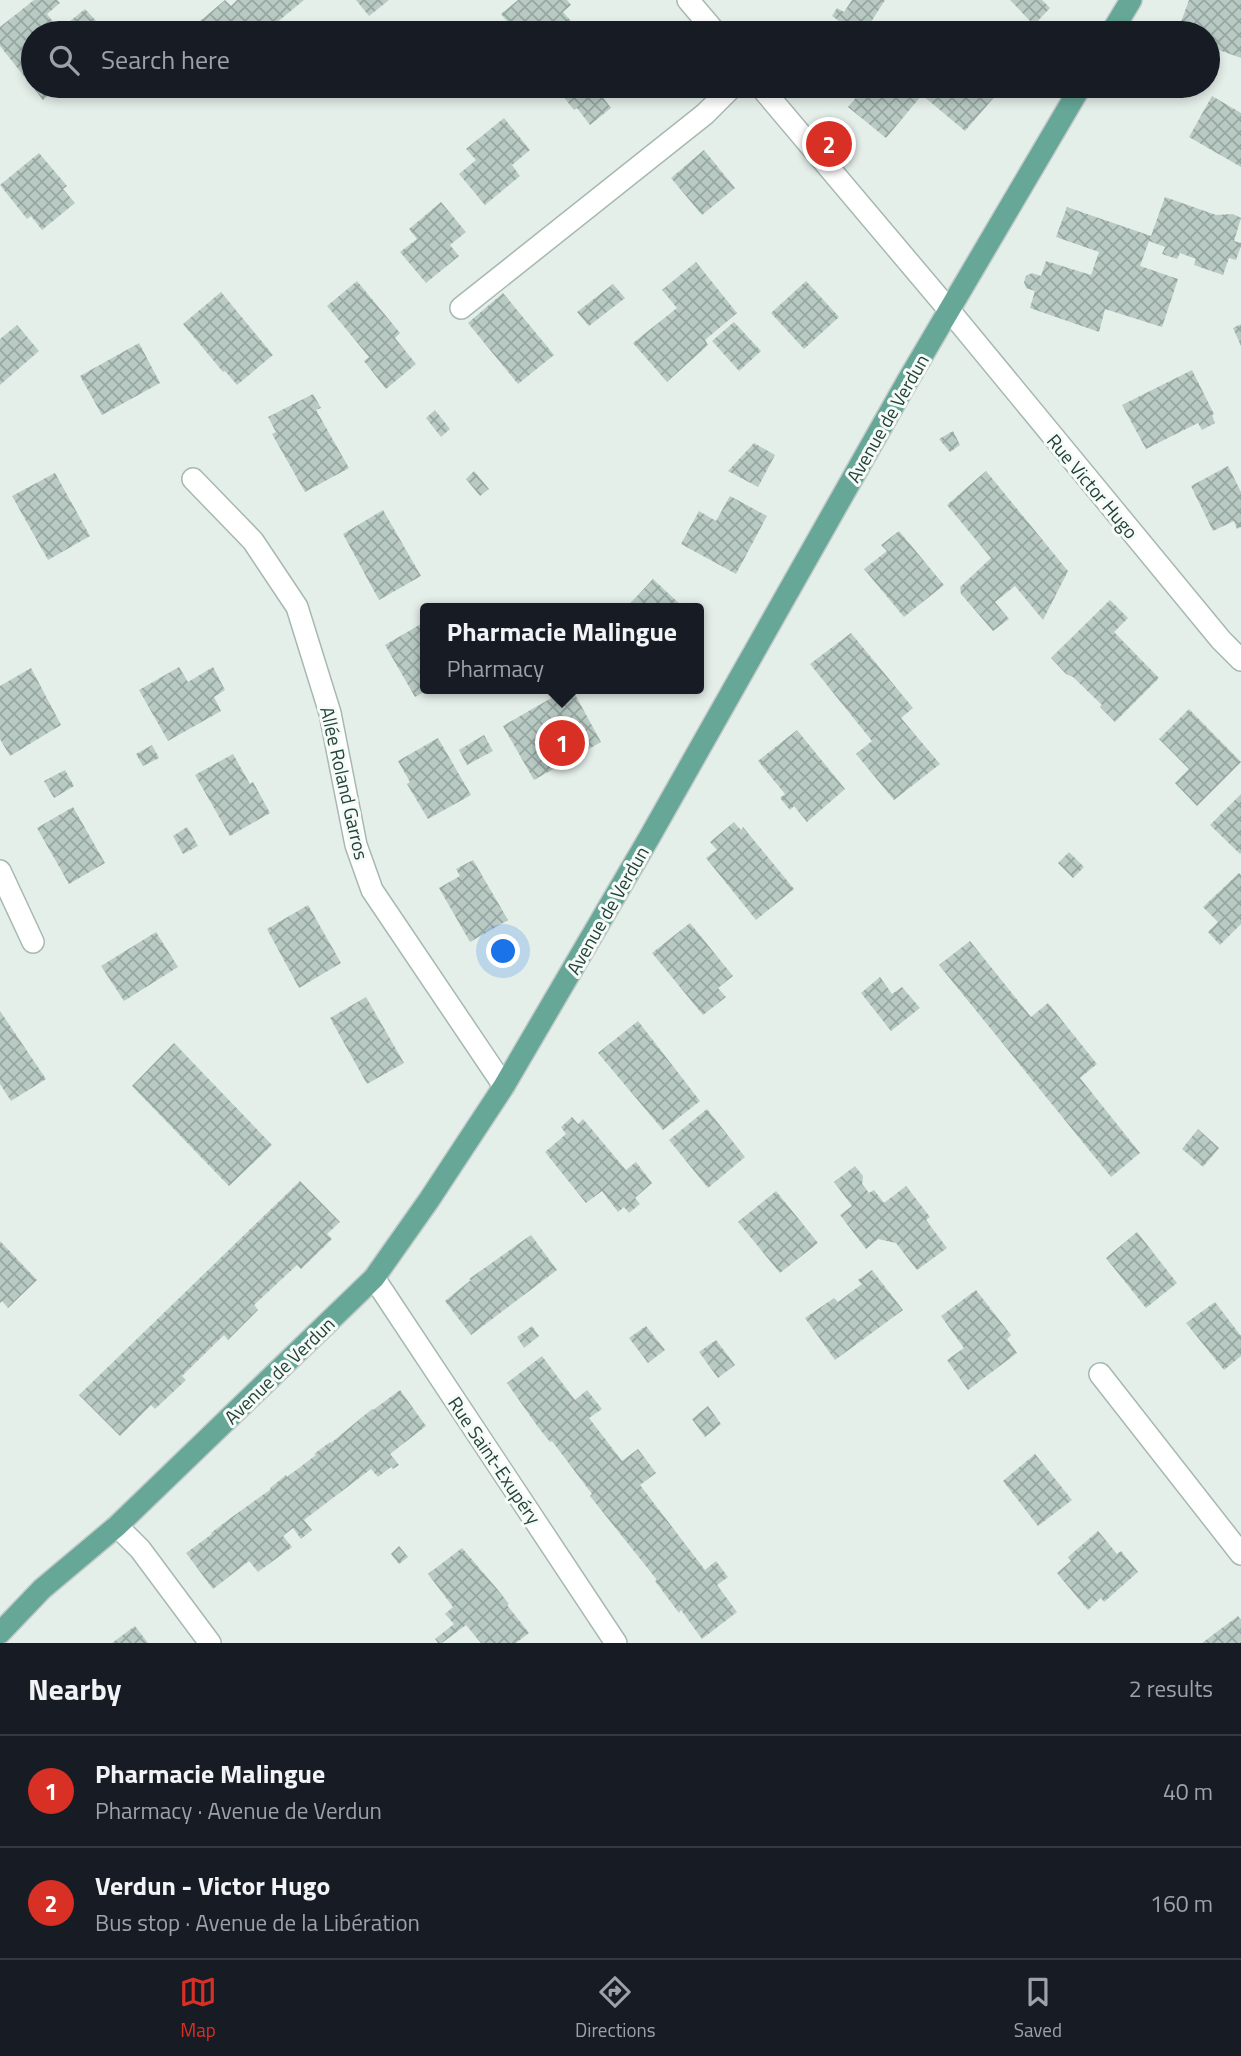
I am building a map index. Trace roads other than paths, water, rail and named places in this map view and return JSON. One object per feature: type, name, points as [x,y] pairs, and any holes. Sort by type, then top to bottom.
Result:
[{"type":"main road","points":[[1118,21],[1131,0]]},
{"type":"main road","name":"Avenue de Verdun","points":[[0,1633],[41,1589],[117,1526],[374,1278],[429,1200],[504,1086],[949,310],[1074,98]]},
{"type":"street","points":[[688,0],[706,21]]},
{"type":"street","points":[[461,309],[705,114],[721,98]]},
{"type":"street","name":"Rue Victor Hugo","points":[[770,98],[1212,629],[1241,660]]},
{"type":"street","name":"Allée Roland Garros","points":[[193,479],[253,541],[297,607],[330,713],[356,845],[372,890],[504,1086]]},
{"type":"street","points":[[0,871],[33,942]]},
{"type":"street","name":"Rue Saint-Exupéry","points":[[374,1278],[616,1643]]},
{"type":"street","points":[[1100,1374],[1241,1553]]},
{"type":"street","points":[[117,1526],[139,1549],[210,1643]]},
{"type":"place","name":"Verdun - Victor Hugo","points":[[829,144]]},
{"type":"place","name":"Pharmacie Malingue","points":[[562,743]]}]
